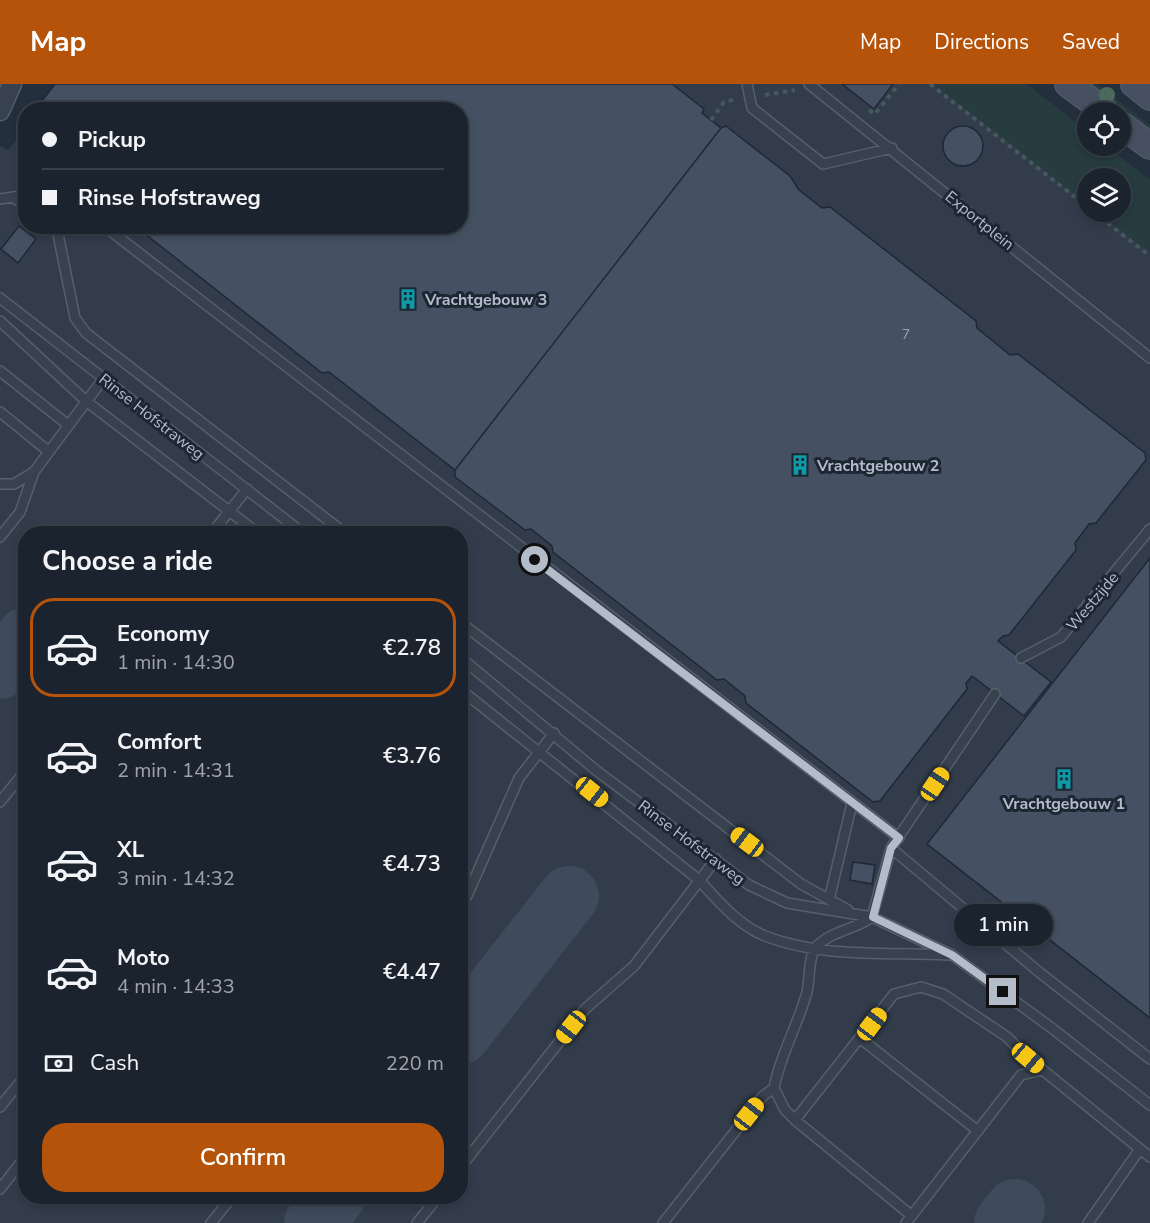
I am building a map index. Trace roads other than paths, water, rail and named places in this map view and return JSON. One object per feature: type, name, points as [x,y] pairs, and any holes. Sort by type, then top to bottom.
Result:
[{"type":"street","points":[[0,111],[12,84]]},
{"type":"street","points":[[1068,84],[1092,102]]},
{"type":"street","points":[[1134,84],[1150,97]]},
{"type":"street","points":[[1131,132],[1150,146]]},
{"type":"lane","points":[[747,84],[752,108],[823,164],[892,148]]},
{"type":"lane","name":"Exportplein","points":[[809,84],[892,148],[1150,358]]},
{"type":"lane","points":[[0,199],[18,196]]},
{"type":"lane","points":[[13,197],[18,201]]},
{"type":"lane","points":[[58,234],[75,318],[86,333],[336,526]]},
{"type":"lane","points":[[114,234],[899,838]]},
{"type":"lane","name":"Rinse Hofstraweg","points":[[0,298],[294,526]]},
{"type":"lane","name":"Rinse Hofstraweg","points":[[0,321],[86,401],[249,526]]},
{"type":"lane","points":[[0,371],[68,425]]},
{"type":"lane","points":[[0,537],[20,512],[34,472],[103,379]]},
{"type":"lane","points":[[0,412],[48,451]]},
{"type":"lane","points":[[0,484],[14,484],[34,472]]},
{"type":"lane","points":[[218,526],[247,489]]},
{"type":"lane","name":"Westzijde","points":[[1021,658],[1061,637],[1150,529]]},
{"type":"lane","points":[[468,628],[801,884],[855,914]]},
{"type":"lane","name":"Rinse Hofstraweg","points":[[468,663],[597,771],[749,885],[787,903],[873,917],[952,955],[1053,1029],[1150,1105]]},
{"type":"lane","points":[[995,694],[891,848],[873,917],[864,923],[828,937],[814,949],[807,992],[777,1072],[774,1088],[785,1110],[795,1120],[909,1219],[1021,1075],[1042,1070]]},
{"type":"lane","name":"Rinse Hofstraweg","points":[[468,695],[699,880],[730,913],[764,936],[814,949],[952,955]]},
{"type":"lane","points":[[468,894],[519,778],[538,750],[554,733]]},
{"type":"lane","points":[[0,802],[18,780]]},
{"type":"lane","points":[[830,900],[852,803]]},
{"type":"lane","points":[[891,848],[1039,972],[1150,1059]]},
{"type":"lane","points":[[468,1158],[585,1009],[634,966],[716,860]]},
{"type":"lane","points":[[795,1120],[861,1039],[894,994],[921,987],[943,994],[1007,1037],[1042,1070],[1150,1157]]},
{"type":"lane","points":[[861,1039],[978,1131]]},
{"type":"lane","points":[[0,1107],[18,1085]]},
{"type":"lane","points":[[663,1223],[763,1096],[774,1088]]},
{"type":"lane","points":[[1088,1223],[1140,1149]]},
{"type":"lane","points":[[0,1189],[18,1166]]},
{"type":"lane","points":[[212,1223],[227,1204]]},
{"type":"lane","points":[[417,1223],[432,1204]]},
{"type":"place","name":"Vrachtgebouw 3","points":[[408,299]]},
{"type":"place","name":"Vrachtgebouw 2","points":[[800,465]]},
{"type":"place","name":"Vrachtgebouw 1","points":[[1064,779]]}]
